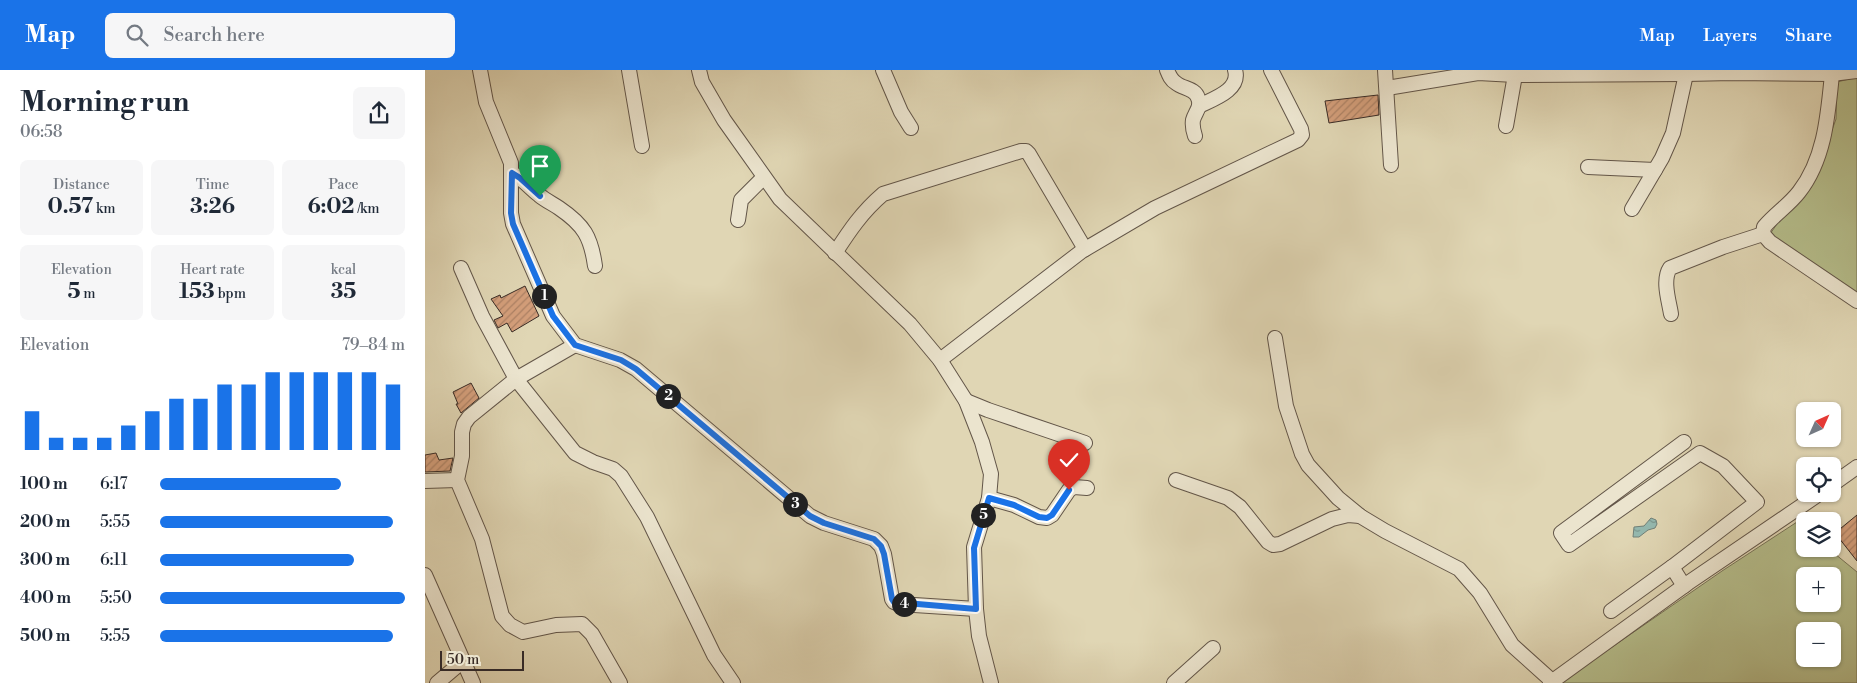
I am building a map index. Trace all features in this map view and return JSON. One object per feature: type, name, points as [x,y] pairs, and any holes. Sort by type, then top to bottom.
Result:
[{"type":"street","points":[[480,70],[486,102],[511,164],[511,213],[513,224],[553,316],[575,345],[621,360],[636,369],[810,516],[824,523],[874,539],[881,546],[884,554],[894,602],[976,609]]},
{"type":"street","points":[[629,70],[642,146]]},
{"type":"street","points":[[699,70],[703,82],[724,120],[763,178],[780,199],[910,324],[940,360],[966,401],[982,442],[991,474],[989,498],[974,548],[979,636],[991,683]]},
{"type":"street","points":[[883,70],[901,112],[911,128]]},
{"type":"street","points":[[1167,70],[1177,85],[1196,93],[1199,98],[1199,106],[1193,118],[1195,136]]},
{"type":"street","points":[[1199,106],[1233,86],[1236,80],[1235,70]]},
{"type":"street","points":[[940,360],[1017,299],[1085,249],[1155,208],[1298,140],[1302,135],[1301,129],[1271,70]]},
{"type":"street","points":[[1385,70],[1391,165]]},
{"type":"street","points":[[1387,88],[1478,73],[1686,74],[1732,71],[1832,74],[1857,71]]},
{"type":"street","points":[[1506,126],[1515,74]]},
{"type":"street","points":[[1632,209],[1655,170],[1673,133],[1686,74]]},
{"type":"street","points":[[1832,74],[1823,138],[1814,169],[1799,192],[1764,227],[1763,234],[1770,242],[1857,301]]},
{"type":"street","points":[[835,253],[866,208],[883,194],[1021,151],[1026,151],[1029,154],[1085,249]]},
{"type":"street","points":[[1588,167],[1655,170]]},
{"type":"street","points":[[512,173],[540,196],[568,214],[582,228],[592,246],[595,266]]},
{"type":"street","points":[[739,220],[741,200],[763,178]]},
{"type":"street","points":[[1671,314],[1666,280],[1667,273],[1671,268],[1723,247],[1763,234]]},
{"type":"street","points":[[461,268],[482,316],[516,379],[575,453],[613,469],[621,476],[647,517],[714,655],[733,683]]},
{"type":"street","points":[[1275,338],[1286,406],[1302,454],[1308,465],[1338,498],[1360,516],[1459,569],[1480,593],[1512,645],[1551,682],[1684,586],[1807,502]]},
{"type":"street","points":[[575,345],[516,379],[469,417],[464,424],[462,432],[462,456],[457,480],[482,539],[502,616],[510,625],[523,632],[557,625],[582,624],[592,634],[620,683]]},
{"type":"street","points":[[966,401],[1085,443]]},
{"type":"street","points":[[1611,611],[1757,502],[1723,466],[1700,452],[1569,545],[1561,533],[1684,442]]},
{"type":"street","points":[[1841,478],[1857,467]]},
{"type":"street","points":[[425,482],[457,480]]},
{"type":"street","points":[[1176,480],[1228,498],[1240,507],[1268,542],[1273,545],[1280,544],[1331,520],[1348,515],[1360,516]]},
{"type":"street","points":[[989,498],[1014,505],[1039,517],[1047,518],[1052,515],[1069,490],[1074,487],[1087,488]]},
{"type":"street","points":[[1672,567],[1684,586]]},
{"type":"street","points":[[425,575],[473,683]]},
{"type":"street","points":[[1174,683],[1213,648]]},
{"type":"street","points":[[437,683],[463,661]]},
{"type":"green space","points":[[1857,77],[1857,295],[1770,234],[1784,214],[1811,188],[1836,119],[1837,82]]},
{"type":"green space","points":[[1796,523],[1796,557],[1839,557],[1857,572],[1857,683],[1560,683],[1722,571]]},
{"type":"water","points":[[1651,518],[1656,520],[1655,528],[1648,530],[1639,537],[1633,537],[1634,527],[1644,526]]},
{"type":"building","points":[[1378,95],[1379,115],[1329,123],[1325,101]]},
{"type":"building","points":[[525,286],[539,316],[512,332],[507,323],[498,328],[494,320],[503,316],[491,299],[500,295],[501,298]]},
{"type":"building","points":[[471,383],[479,398],[461,413],[453,392]]},
{"type":"building","points":[[436,453],[439,460],[453,458],[450,471],[425,472],[425,455]]},
{"type":"building","points":[[1857,515],[1857,561],[1841,541],[1841,528]]},
{"type":"route","points":[[540,196],[512,173],[511,213],[513,224],[553,316],[575,345],[621,360],[636,369],[810,516],[824,523],[874,539],[881,546],[884,554],[894,602],[899,604],[976,609],[974,548],[989,498],[1014,505],[1039,517],[1047,518],[1052,515],[1069,490]]}]
